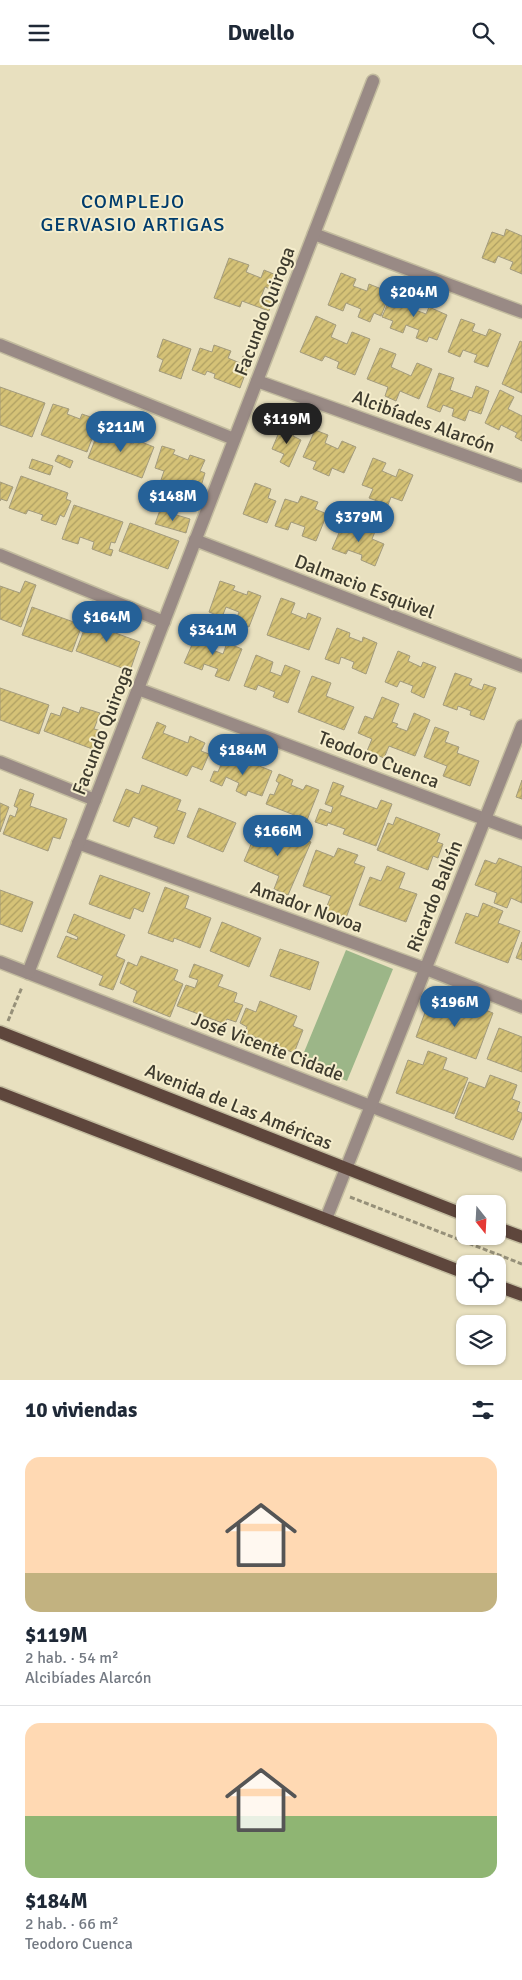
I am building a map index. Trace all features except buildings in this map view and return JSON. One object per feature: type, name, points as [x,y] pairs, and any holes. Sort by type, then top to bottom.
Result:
[{"type":"main road","name":"Avenida de Las Américas","points":[[2,1032],[456,1211]]},
{"type":"main road","points":[[0,1093],[456,1270]]},
{"type":"main road","points":[[506,1231],[522,1237]]},
{"type":"main road","points":[[506,1289],[522,1295]]},
{"type":"street","name":"Facundo Quiroga","points":[[28,973],[374,81]]},
{"type":"street","points":[[314,234],[522,313]]},
{"type":"street","points":[[0,345],[234,439]]},
{"type":"street","name":"Alcibíades Alarcón","points":[[257,381],[522,476]]},
{"type":"street","name":"Dalmacio Esquivel","points":[[195,540],[522,666]]},
{"type":"street","points":[[0,555],[164,622]]},
{"type":"street","name":"Teodoro Cuenca","points":[[138,689],[522,833]]},
{"type":"street","name":"Ricardo Balbín","points":[[326,1219],[522,727]]},
{"type":"street","points":[[0,762],[95,800]]},
{"type":"street","name":"Amador Novoa","points":[[78,843],[426,969],[522,1007]]},
{"type":"street","name":"José Vicente Cidade","points":[[0,962],[522,1165]]},
{"type":"path","points":[[2,1032],[28,973]]},
{"type":"path","points":[[337,1192],[522,1264]]},
{"type":"green space","points":[[346,950],[393,969],[347,1081],[300,1062]]},
{"type":"district","name":"COMPLEJO GERVASIO ARTIGAS","points":[[133,212]]}]
